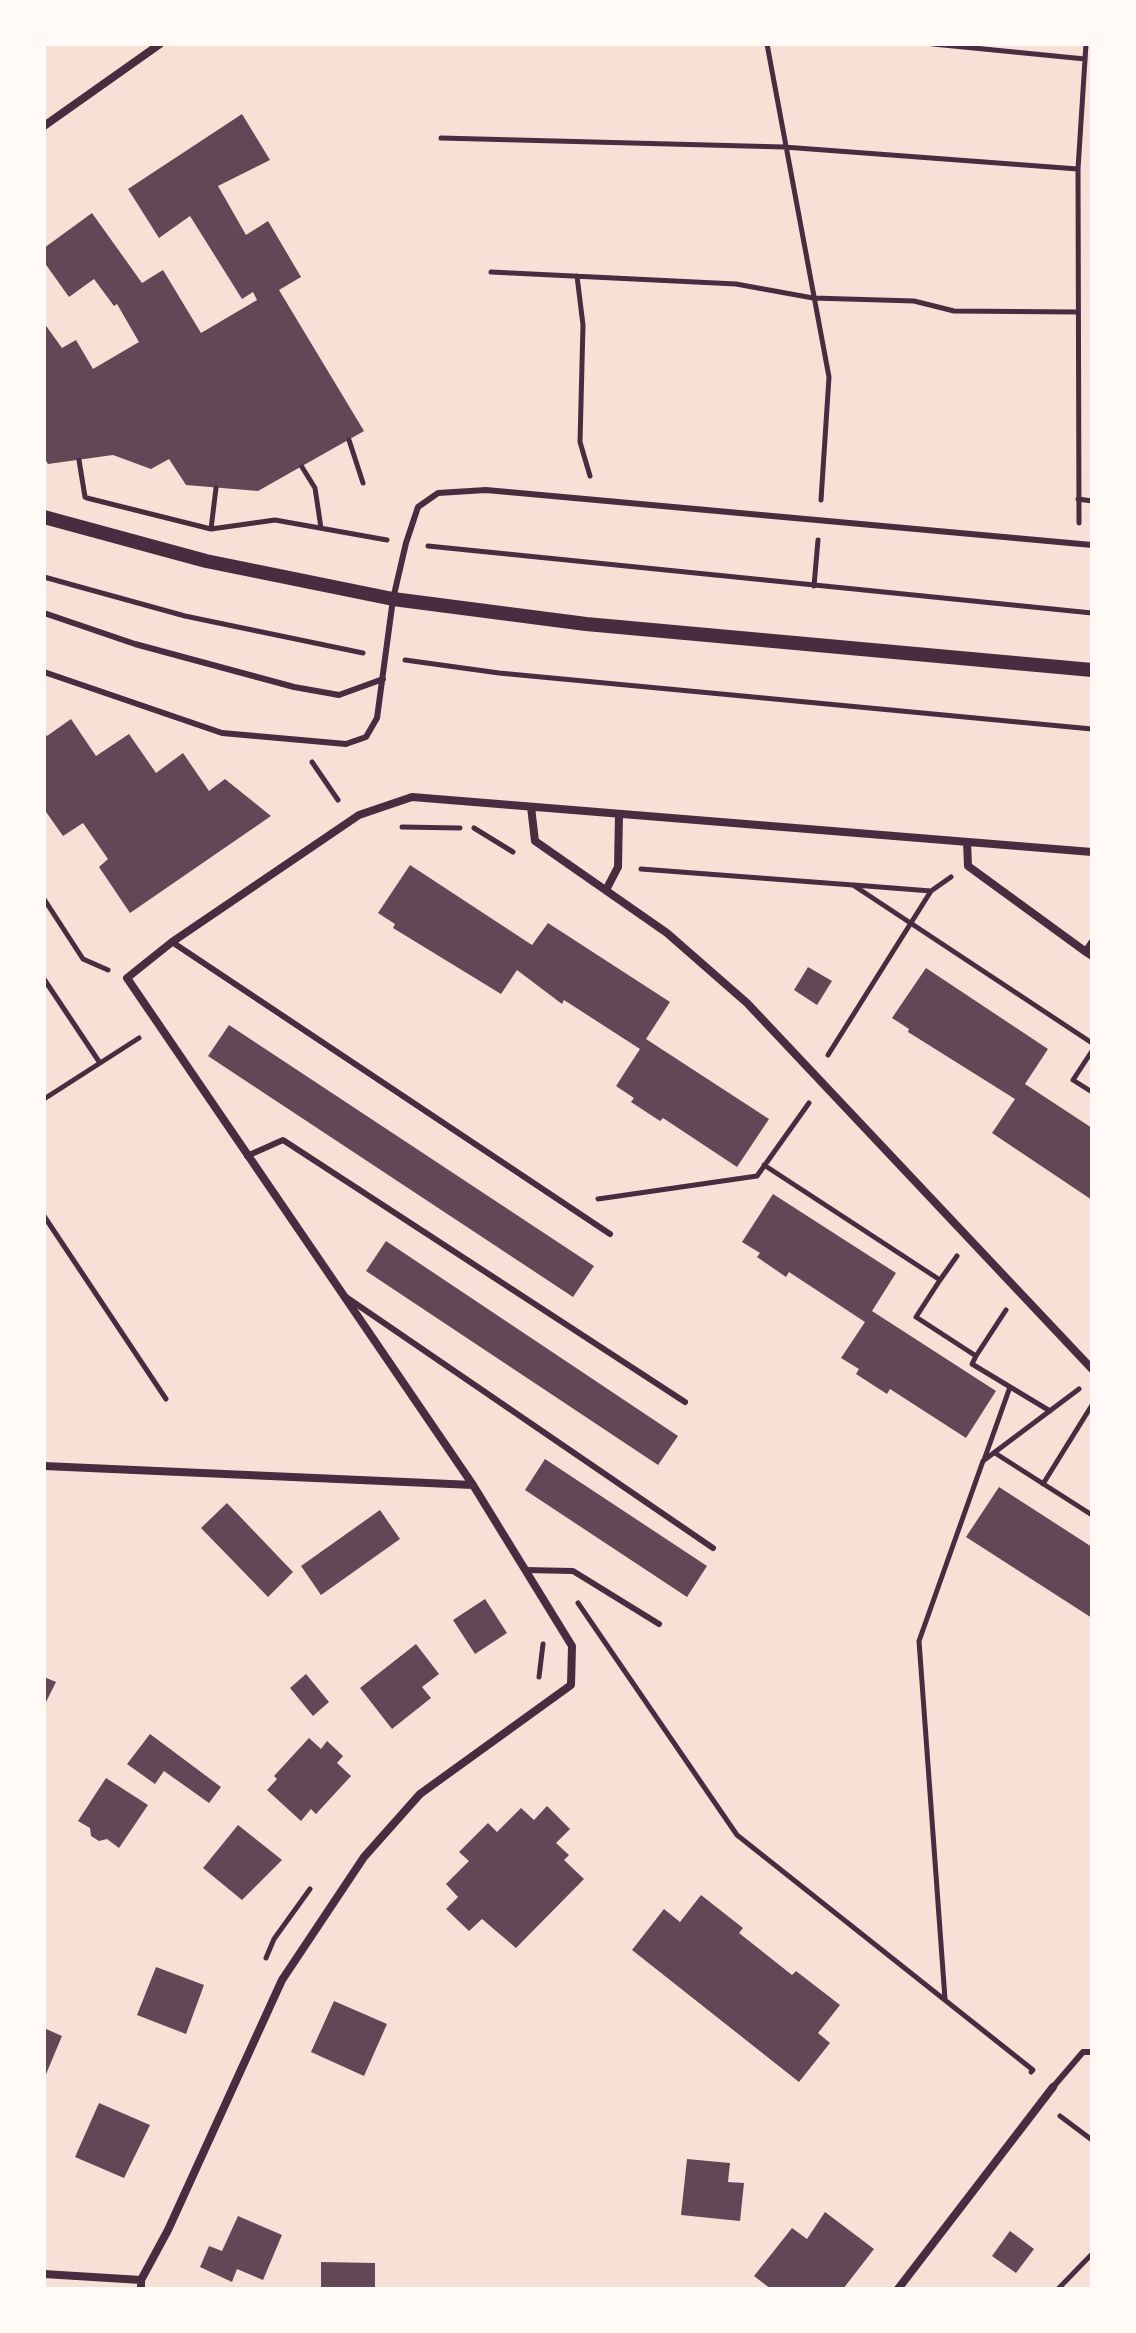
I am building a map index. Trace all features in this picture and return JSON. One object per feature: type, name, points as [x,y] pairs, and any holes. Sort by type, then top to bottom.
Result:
[{"type":"street","points":[[44,126],[160,44]]},
{"type":"street","points":[[44,517],[206,561],[393,599],[586,624],[1092,670]]},
{"type":"street","points":[[44,2274],[141,2285],[282,1980],[355,1870],[420,1794],[571,1685],[572,1646],[473,1485],[127,978],[172,942],[359,815],[412,797],[1092,852]]},
{"type":"street","points":[[531,807],[535,841],[667,933],[747,1003],[1092,1369]]},
{"type":"street","points":[[606,890],[618,867],[619,814]]},
{"type":"street","points":[[967,842],[968,866],[1089,954],[1092,943]]},
{"type":"street","points":[[44,1466],[473,1485]]},
{"type":"street","points":[[898,2289],[1053,2087]]},
{"type":"lane","points":[[44,672],[222,733],[346,744],[366,737],[377,718],[393,599],[406,543],[418,507],[438,493],[486,490],[1092,545]]},
{"type":"lane","points":[[44,613],[135,644],[294,687],[339,695],[383,679]]},
{"type":"lane","points":[[172,942],[610,1234]]},
{"type":"lane","points":[[247,1156],[283,1140],[685,1402]]},
{"type":"lane","points":[[340,1293],[713,1548]]},
{"type":"lane","points":[[525,1570],[573,1571],[659,1624]]},
{"type":"lane","points":[[1053,2087],[1083,2052],[1092,2052]]},
{"type":"path","points":[[767,44],[829,377],[820,505]]},
{"type":"path","points":[[933,44],[1085,59]]},
{"type":"path","points":[[1086,44],[1078,169],[1078,499],[1092,501]]},
{"type":"path","points":[[441,138],[784,147],[1078,169]]},
{"type":"path","points":[[491,272],[736,284],[813,298],[914,301],[954,311],[1076,312]]},
{"type":"path","points":[[577,276],[583,325],[580,442],[596,500]]},
{"type":"path","points":[[349,440],[363,483]]},
{"type":"path","points":[[79,460],[85,497]]},
{"type":"path","points":[[302,467],[315,488],[321,528]]},
{"type":"path","points":[[211,529],[216,488]]},
{"type":"path","points":[[71,494],[211,529],[275,520],[406,543],[1092,613]]},
{"type":"path","points":[[814,586],[818,538]]},
{"type":"path","points":[[44,577],[185,616],[386,657],[499,673],[1092,729]]},
{"type":"path","points":[[298,742],[340,803],[359,815]]},
{"type":"path","points":[[394,827],[476,828],[515,853]]},
{"type":"path","points":[[828,1056],[931,891],[968,866]]},
{"type":"path","points":[[618,867],[931,891]]},
{"type":"path","points":[[853,885],[1092,1043]]},
{"type":"path","points":[[44,899],[83,959],[127,978]]},
{"type":"path","points":[[44,979],[100,1063]]},
{"type":"path","points":[[44,1099],[160,1024]]},
{"type":"path","points":[[1092,1051],[1073,1080],[1092,1092]]},
{"type":"path","points":[[566,1204],[757,1176],[822,1084]]},
{"type":"path","points":[[764,1165],[940,1280]]},
{"type":"path","points":[[44,1216],[166,1399]]},
{"type":"path","points":[[969,1239],[916,1317],[976,1356]]},
{"type":"path","points":[[1019,1291],[972,1364],[1050,1411]]},
{"type":"path","points":[[945,2000],[919,1641],[1010,1387]]},
{"type":"path","points":[[983,1461],[1081,1387]]},
{"type":"path","points":[[1043,1484],[1092,1405]]},
{"type":"path","points":[[995,1453],[1092,1515]]},
{"type":"path","points":[[556,1571],[737,1835],[1033,2070],[1021,2086],[1092,2140]]},
{"type":"path","points":[[1058,2289],[1092,2254]]},
{"type":"building","points":[[242,114],[270,160],[218,186],[246,235],[268,221],[301,277],[279,290],[364,431],[258,491],[186,485],[169,459],[151,469],[113,455],[48,464],[44,458],[44,323],[62,348],[76,340],[93,369],[139,342],[117,304],[114,306],[94,279],[69,297],[44,262],[44,248],[92,213],[142,283],[163,270],[201,333],[257,300],[253,292],[242,299],[190,216],[159,238],[128,189]]},
{"type":"building","points":[[71,719],[96,756],[129,734],[156,773],[183,753],[209,791],[225,779],[271,816],[130,913],[99,867],[108,859],[83,823],[63,836],[44,809],[44,732],[47,736]]},
{"type":"building","points":[[410,865],[532,945],[548,923],[670,1002],[646,1039],[769,1119],[737,1167],[663,1118],[660,1121],[631,1102],[634,1098],[616,1086],[640,1049],[564,1000],[562,1004],[517,970],[501,994],[393,928],[395,924],[378,913]]},
{"type":"building","points":[[808,967],[832,981],[817,1005],[794,990]]},
{"type":"building","points":[[926,968],[1048,1049],[1025,1084],[1092,1128],[1092,1200],[992,1133],[1015,1099],[908,1032],[909,1029],[892,1018]]},
{"type":"building","points":[[229,1025],[594,1266],[573,1297],[208,1056]]},
{"type":"building","points":[[773,1194],[896,1273],[872,1311],[996,1391],[966,1438],[890,1389],[887,1394],[856,1374],[859,1369],[841,1358],[865,1322],[789,1272],[786,1277],[757,1257],[760,1253],[742,1242]]},
{"type":"building","points":[[386,1241],[678,1436],[658,1465],[366,1271]]},
{"type":"building","points":[[545,1459],[707,1566],[687,1597],[525,1490]]},
{"type":"building","points":[[999,1487],[1092,1547],[1092,1618],[966,1537]]},
{"type":"building","points":[[227,1503],[293,1572],[268,1597],[201,1528]]},
{"type":"building","points":[[380,1510],[400,1539],[321,1595],[301,1566]]},
{"type":"building","points":[[485,1599],[507,1633],[475,1654],[453,1620]]},
{"type":"building","points":[[416,1644],[439,1674],[422,1687],[431,1698],[392,1729],[360,1688]]},
{"type":"building","points":[[306,1674],[329,1702],[313,1716],[290,1688]]},
{"type":"building","points":[[44,1677],[56,1682],[44,1706]]},
{"type":"building","points":[[150,1734],[221,1787],[209,1803],[164,1771],[155,1784],[127,1764]]},
{"type":"building","points":[[309,1738],[321,1749],[327,1741],[343,1756],[337,1763],[351,1776],[316,1814],[311,1809],[301,1821],[267,1790],[277,1779],[274,1776]]},
{"type":"building","points":[[106,1778],[148,1805],[119,1848],[107,1839],[99,1841],[91,1836],[90,1828],[78,1821]]},
{"type":"building","points":[[547,1806],[570,1829],[556,1843],[569,1855],[564,1860],[584,1879],[516,1948],[482,1919],[469,1931],[446,1909],[458,1897],[446,1884],[469,1861],[459,1852],[488,1823],[497,1832],[521,1808],[534,1820]]},
{"type":"building","points":[[238,1825],[282,1860],[242,1900],[203,1868]]},
{"type":"building","points":[[701,1895],[743,1928],[739,1933],[792,1975],[796,1971],[840,2005],[818,2033],[830,2043],[799,2082],[632,1950],[664,1909],[680,1922]]},
{"type":"building","points":[[156,1967],[204,1985],[186,2034],[137,2015]]},
{"type":"building","points":[[334,2001],[387,2024],[364,2076],[311,2052]]},
{"type":"building","points":[[44,2028],[62,2036],[44,2079]]},
{"type":"building","points":[[99,2103],[150,2125],[124,2178],[75,2157]]},
{"type":"building","points":[[687,2159],[730,2163],[728,2182],[744,2183],[740,2221],[681,2215]]},
{"type":"building","points":[[825,2212],[874,2249],[843,2289],[771,2289],[754,2276],[792,2228],[807,2239]]},
{"type":"building","points":[[238,2216],[282,2235],[263,2280],[237,2269],[232,2282],[200,2267],[209,2246],[222,2251]]},
{"type":"building","points":[[1010,2231],[1034,2249],[1016,2273],[992,2256]]},
{"type":"building","points":[[321,2262],[375,2263],[375,2289],[321,2289]]}]
